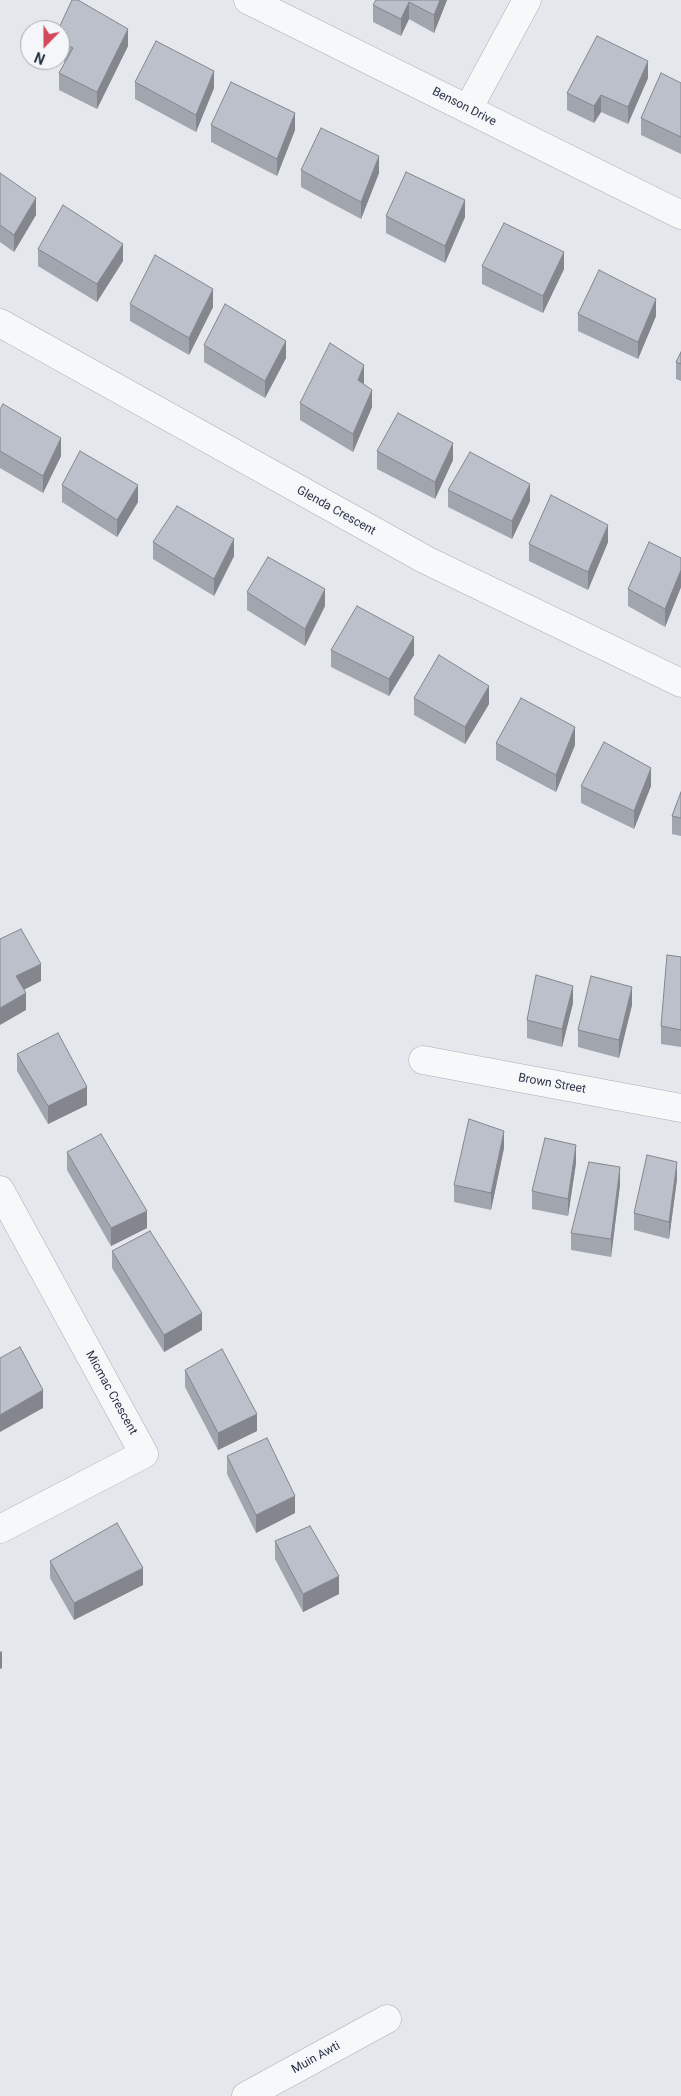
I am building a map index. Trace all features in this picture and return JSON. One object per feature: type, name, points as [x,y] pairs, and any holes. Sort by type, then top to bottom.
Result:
[{"type":"street","name":"Benson Drive","points":[[248,0],[681,215]]},
{"type":"street","points":[[468,109],[527,0]]},
{"type":"street","name":"Glenda Crescent","points":[[0,323],[426,560],[681,683]]},
{"type":"street","name":"Brown Street","points":[[423,1060],[681,1108]]},
{"type":"street","name":"Micmac Crescent","points":[[0,1190],[144,1454],[0,1529]]},
{"type":"street","name":"Muin Awti","points":[[246,2096],[387,2019]]},
{"type":"building","points":[[72,0],[78,0],[128,29],[97,92],[59,73],[61,70],[70,70],[70,53],[73,48],[70,47],[70,20],[63,20]]},
{"type":"building","points":[[376,0],[440,0],[434,15],[409,2],[401,19],[373,5]]},
{"type":"building","points":[[597,36],[648,61],[628,107],[601,95],[594,106],[567,93]]},
{"type":"building","points":[[156,41],[214,71],[196,115],[135,82]]},
{"type":"building","points":[[661,73],[681,83],[681,137],[641,118]]},
{"type":"building","points":[[231,82],[295,113],[277,159],[211,125]]},
{"type":"building","points":[[321,128],[379,156],[361,202],[301,170]]},
{"type":"building","points":[[406,172],[465,200],[445,246],[386,216]]},
{"type":"building","points":[[0,173],[36,198],[14,235],[0,225]]},
{"type":"building","points":[[63,205],[123,244],[97,284],[38,249]]},
{"type":"building","points":[[504,223],[564,252],[543,296],[482,266]]},
{"type":"building","points":[[155,255],[213,289],[189,338],[130,304]]},
{"type":"building","points":[[599,270],[656,299],[638,342],[578,314]]},
{"type":"building","points":[[225,304],[286,341],[265,381],[204,345]]},
{"type":"building","points":[[330,343],[364,365],[358,380],[372,390],[353,434],[300,403]]},
{"type":"building","points":[[681,352],[681,364],[676,362]]},
{"type":"building","points":[[3,404],[61,438],[43,476],[0,451],[0,409]]},
{"type":"building","points":[[398,413],[453,443],[435,482],[377,451]]},
{"type":"building","points":[[80,451],[138,485],[117,520],[62,485]]},
{"type":"building","points":[[470,452],[530,484],[512,521],[448,490]]},
{"type":"building","points":[[551,495],[608,525],[588,572],[529,544]]},
{"type":"building","points":[[177,506],[234,539],[214,579],[153,542]]},
{"type":"building","points":[[649,542],[681,558],[681,570],[665,609],[628,589]]},
{"type":"building","points":[[268,557],[325,589],[305,629],[247,592]]},
{"type":"building","points":[[357,606],[414,637],[389,679],[331,650]]},
{"type":"building","points":[[439,655],[489,686],[465,727],[414,698]]},
{"type":"building","points":[[521,698],[575,727],[556,775],[496,743]]},
{"type":"building","points":[[604,742],[651,768],[634,811],[581,786]]},
{"type":"building","points":[[681,792],[681,818],[672,816]]},
{"type":"building","points":[[21,929],[41,964],[16,976],[26,993],[0,1008],[0,939]]},
{"type":"building","points":[[667,955],[681,957],[681,1030],[661,1026]]},
{"type":"building","points":[[536,975],[573,986],[562,1029],[527,1020]]},
{"type":"building","points":[[591,976],[632,987],[619,1040],[578,1030]]},
{"type":"building","points":[[58,1033],[87,1087],[48,1106],[17,1054]]},
{"type":"building","points":[[469,1119],[504,1131],[491,1193],[454,1185]]},
{"type":"building","points":[[101,1134],[147,1211],[111,1228],[67,1152]]},
{"type":"building","points":[[545,1138],[576,1145],[568,1199],[532,1191]]},
{"type":"building","points":[[647,1155],[677,1162],[669,1222],[634,1213]]},
{"type":"building","points":[[589,1162],[620,1167],[611,1239],[571,1233]]},
{"type":"building","points":[[150,1231],[202,1313],[164,1335],[112,1251]]},
{"type":"building","points":[[20,1347],[43,1390],[0,1415],[0,1358]]},
{"type":"building","points":[[222,1349],[257,1414],[218,1433],[185,1370]]},
{"type":"building","points":[[267,1438],[295,1496],[256,1515],[227,1456]]},
{"type":"building","points":[[117,1523],[143,1568],[74,1603],[50,1561]]},
{"type":"building","points":[[310,1526],[339,1576],[303,1594],[275,1541]]}]
